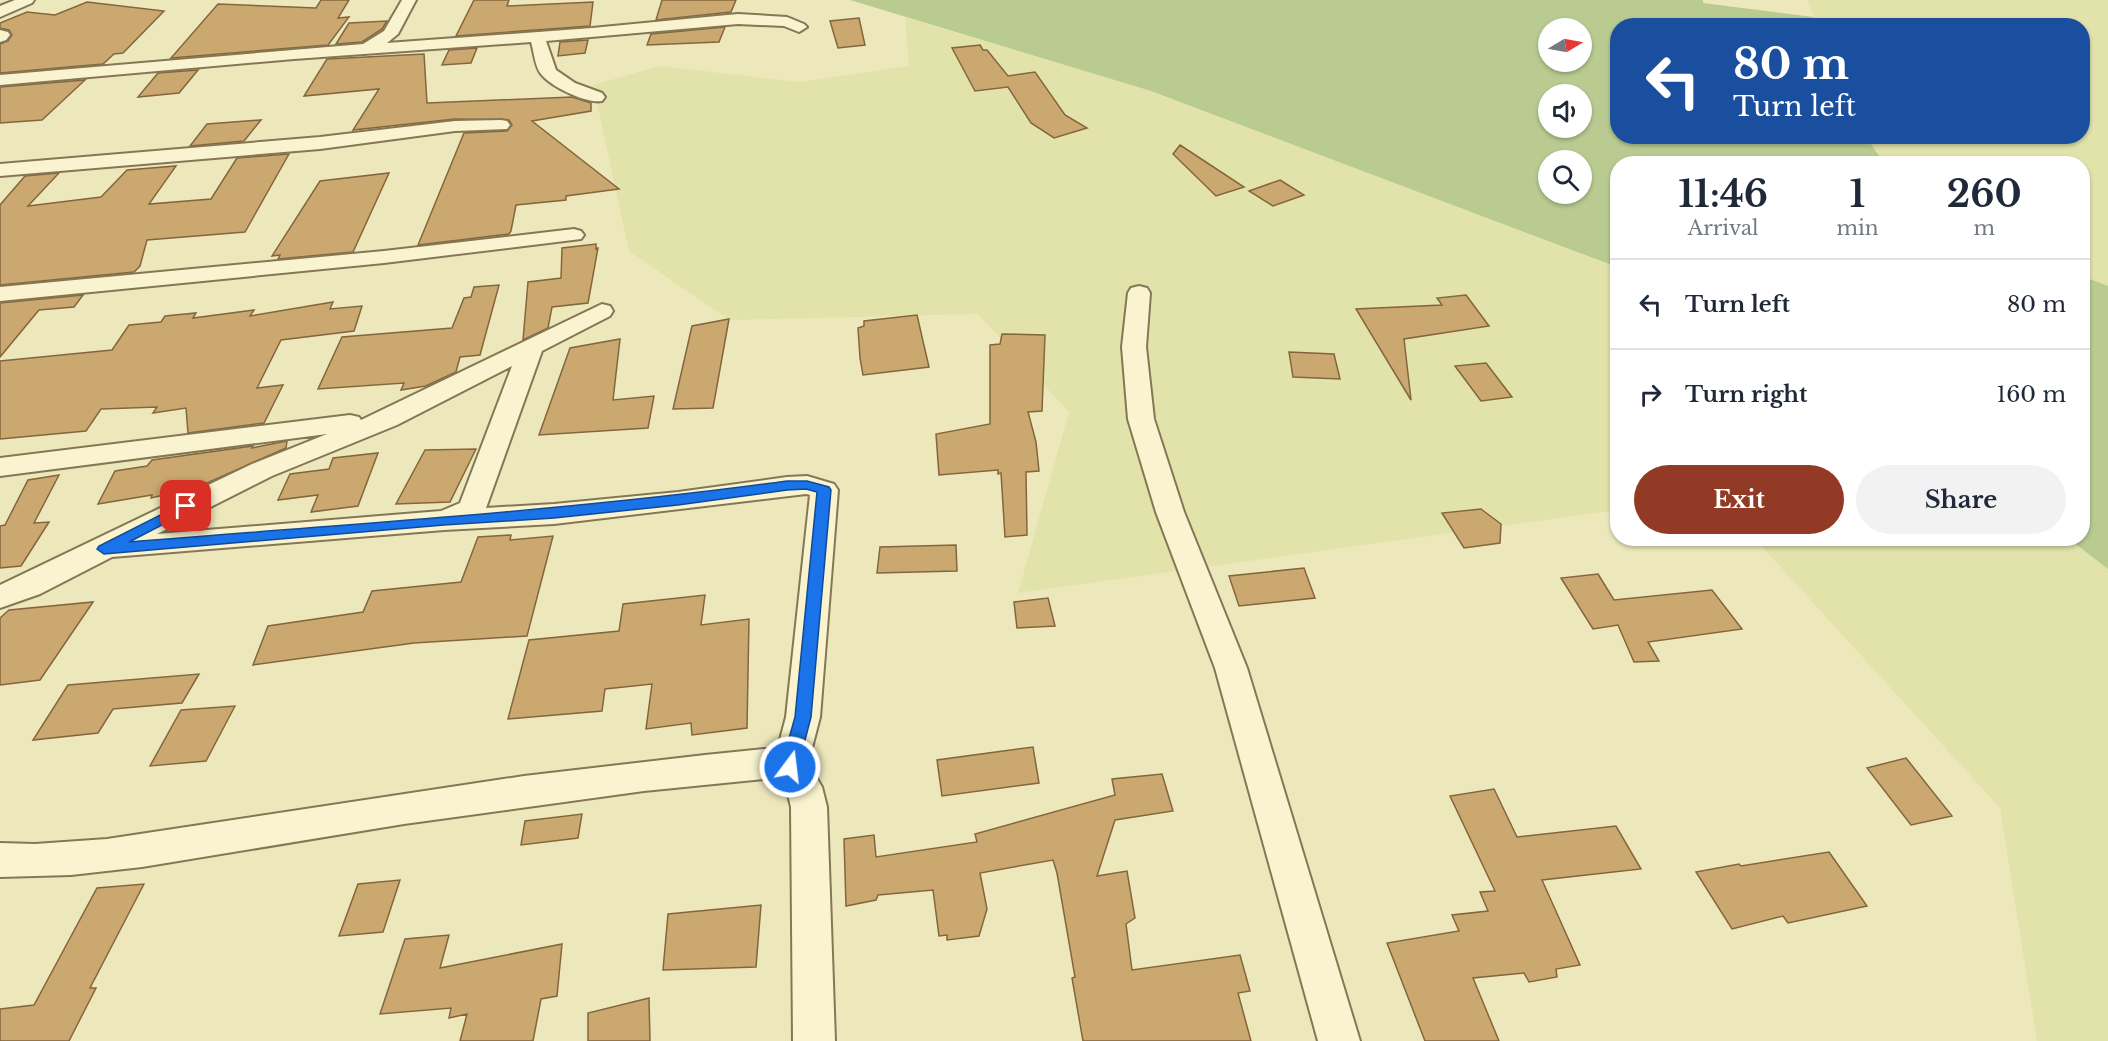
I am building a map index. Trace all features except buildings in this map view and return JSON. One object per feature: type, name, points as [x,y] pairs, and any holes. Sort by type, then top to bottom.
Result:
[{"type":"street","points":[[0,12],[27,0]]},
{"type":"street","points":[[366,49],[390,34],[409,0]]},
{"type":"street","points":[[0,80],[738,18],[777,20],[799,27]]},
{"type":"street","points":[[537,36],[548,72],[569,87],[596,97]]},
{"type":"street","points":[[0,170],[320,143],[463,125],[501,124]]},
{"type":"street","points":[[0,294],[574,236]]},
{"type":"street","points":[[1139,293],[1134,347],[1141,419],[1170,512],[1231,668],[1339,1041]]},
{"type":"street","points":[[0,597],[29,586],[167,515],[262,470],[388,418],[602,310]]},
{"type":"street","points":[[444,520],[472,508],[531,346]]},
{"type":"street","points":[[0,467],[388,418]]},
{"type":"street","points":[[104,549],[444,520],[554,514],[678,501],[787,486],[807,485],[824,490],[803,717],[790,767]]},
{"type":"street","points":[[0,860],[42,862],[140,850],[596,780],[765,764],[790,767],[804,781],[809,807],[814,1041]]},
{"type":"green space","points":[[850,0],[1703,0],[1703,3],[1813,18],[1610,18],[1610,144],[1871,144],[1879,156],[1610,156],[1610,264],[1151,91]]},
{"type":"green space","points":[[1808,0],[2108,0],[2108,286],[2090,279],[2090,156],[1879,156],[1871,144],[2090,144],[2090,18],[1814,18]]},
{"type":"green space","points":[[905,17],[1151,91],[1610,264],[1610,511],[1018,593],[1069,412],[978,314],[729,320],[629,251],[593,85],[660,66],[799,82],[909,66]]},
{"type":"green space","points":[[2090,279],[2108,286],[2108,569],[2078,546],[2090,546]]},
{"type":"green space","points":[[1761,546],[2078,546],[2108,569],[2108,1041],[2037,1041],[2000,808]]},
{"type":"route","points":[[186,506],[104,549],[444,520],[554,514],[678,501],[787,486],[807,485],[824,490],[803,717],[790,767]]}]
